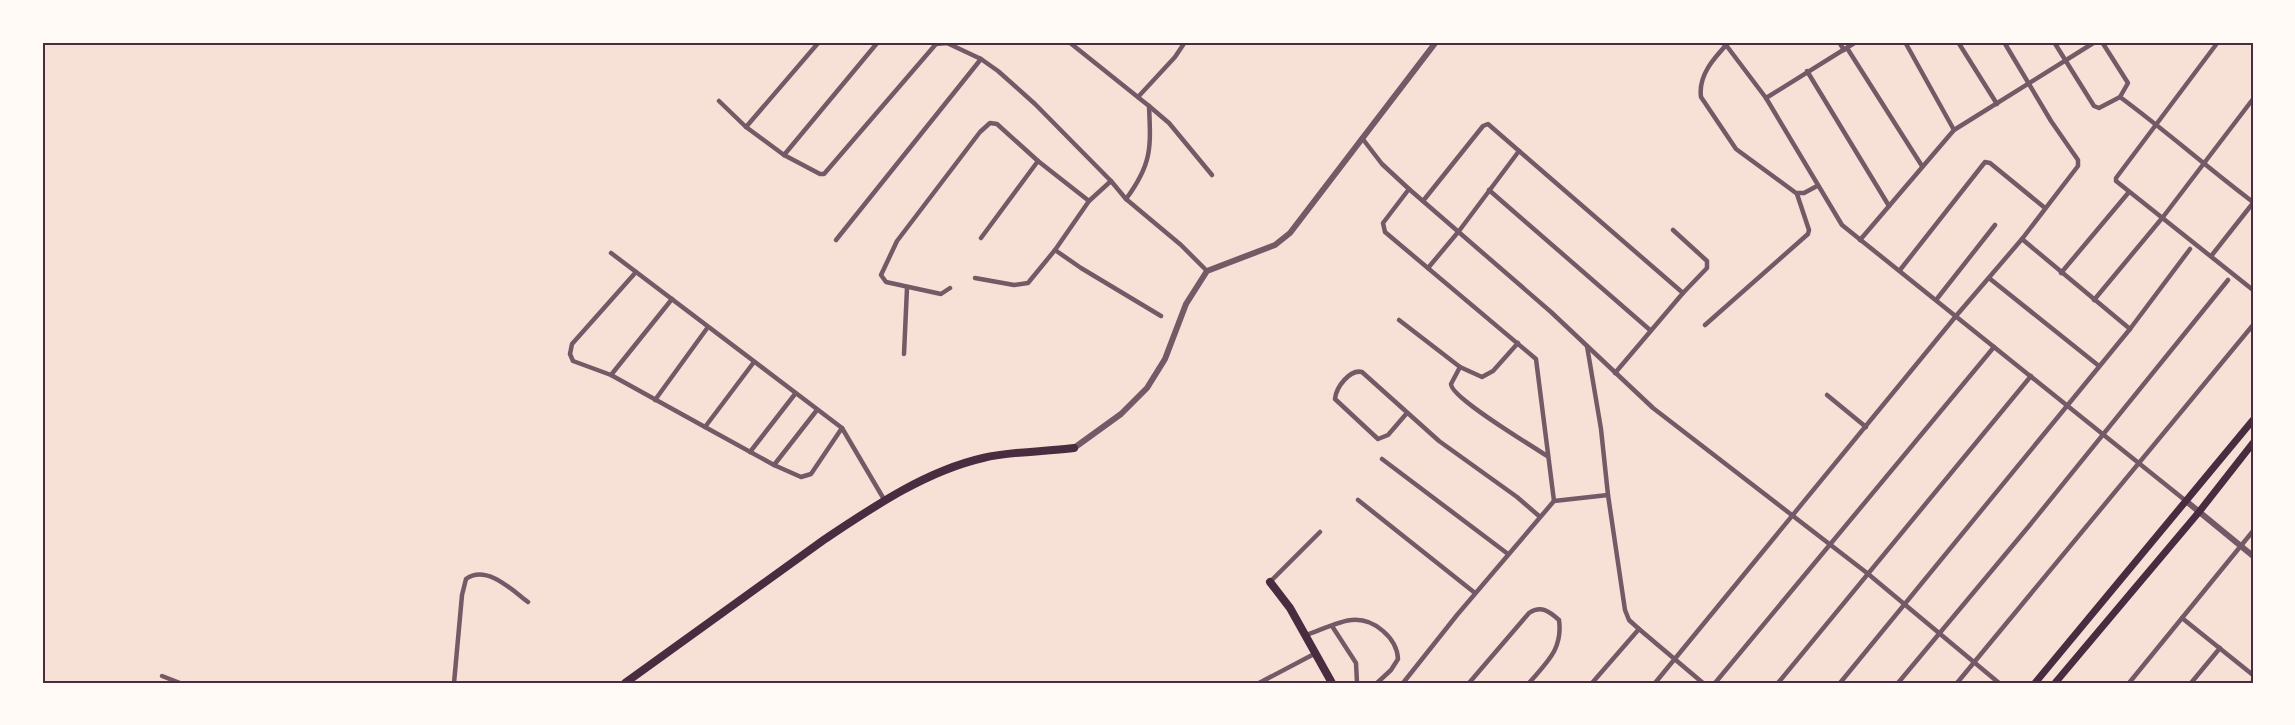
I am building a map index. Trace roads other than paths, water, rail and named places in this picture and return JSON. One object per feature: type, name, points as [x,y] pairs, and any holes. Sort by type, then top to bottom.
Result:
[{"type":"highway","points":[[625,683],[825,539],[919,482],[967,462],[1022,452],[1074,448]]},
{"type":"highway","points":[[1270,582],[1290,608],[1332,683]]},
{"type":"main road","points":[[2035,683],[2253,420]]},
{"type":"main road","points":[[2055,683],[2199,512],[2253,443]]},
{"type":"street","points":[[746,127],[819,42]]},
{"type":"street","points":[[784,154],[878,42]]},
{"type":"street","points":[[1069,42],[1169,123],[1212,175]]},
{"type":"street","points":[[1138,97],[1175,57],[1185,42]]},
{"type":"street","points":[[1074,448],[1121,414],[1147,388],[1165,359],[1186,304],[1207,271],[1283,240],[1437,42]]},
{"type":"street","points":[[1839,42],[1846,49],[1922,166]]},
{"type":"street","points":[[1766,98],[1856,42]]},
{"type":"street","points":[[1905,42],[1954,130]]},
{"type":"street","points":[[1958,42],[1996,104]]},
{"type":"street","points":[[1655,683],[1956,316],[2022,239],[2079,163],[2004,42]]},
{"type":"street","points":[[2054,42],[2094,106],[2099,108],[2121,97],[2127,87],[2127,78],[2102,42]]},
{"type":"street","points":[[1860,240],[1954,130],[2095,42]]},
{"type":"street","points":[[2218,42],[2116,175],[2116,181],[2212,255],[2253,290]]},
{"type":"street","points":[[719,100],[746,127],[784,154],[820,174],[825,173],[935,43],[946,43],[981,59],[998,70],[1112,181],[1126,199],[1181,245],[1207,271]]},
{"type":"street","points":[[1705,325],[1808,234],[1809,230],[1797,194],[1736,149],[1701,97],[1700,87],[1707,69],[1725,43],[1766,98],[1838,222],[2253,556]]},
{"type":"street","points":[[836,240],[981,59]]},
{"type":"street","points":[[1807,72],[1889,206]]},
{"type":"street","points":[[2121,97],[2253,203],[2212,255]]},
{"type":"street","points":[[2094,300],[2163,217],[2253,99]]},
{"type":"street","points":[[1126,199],[1141,179],[1148,160],[1149,106]]},
{"type":"street","points":[[950,288],[941,294],[907,288],[886,282],[881,275],[897,242],[990,123],[997,124],[1038,161],[1089,201]]},
{"type":"street","points":[[1424,201],[1486,124],[1683,293]]},
{"type":"street","points":[[1362,138],[1382,164],[1587,346],[1653,408],[1791,517],[1867,573],[1999,683]]},
{"type":"street","points":[[1428,268],[1519,151]]},
{"type":"street","points":[[981,238],[1038,161]]},
{"type":"street","points":[[1900,270],[1985,162],[1990,163],[2045,207]]},
{"type":"street","points":[[975,278],[1014,285],[1028,283],[1055,250],[1089,201],[1112,181]]},
{"type":"street","points":[[1797,194],[1804,194],[1817,186]]},
{"type":"street","points":[[1409,189],[1383,222],[1385,232],[1536,359],[1554,501]]},
{"type":"street","points":[[1490,190],[1650,330]]},
{"type":"street","points":[[2061,273],[2129,192]]},
{"type":"street","points":[[1936,300],[1995,225]]},
{"type":"street","points":[[1615,373],[1650,330],[1707,268],[1707,261],[1673,230]]},
{"type":"street","points":[[2022,239],[2130,329]]},
{"type":"street","points":[[1840,683],[2130,329],[2190,249]]},
{"type":"street","points":[[1055,250],[1161,316]]},
{"type":"street","points":[[611,253],[842,428],[885,501]]},
{"type":"street","points":[[636,272],[572,344],[570,350],[573,361],[611,375],[774,465],[801,477],[811,474],[842,428]]},
{"type":"street","points":[[1989,278],[2099,366]]},
{"type":"street","points":[[1898,683],[2030,526],[2228,280]]},
{"type":"street","points":[[904,354],[907,288]]},
{"type":"street","points":[[611,375],[672,299]]},
{"type":"street","points":[[1399,320],[1460,367],[1482,377],[1487,375],[1518,343]]},
{"type":"street","points":[[1958,683],[2253,325]]},
{"type":"street","points":[[655,400],[708,327]]},
{"type":"street","points":[[1587,346],[1600,421],[1625,610],[1629,620],[1704,683]]},
{"type":"street","points":[[1715,683],[1994,347]]},
{"type":"street","points":[[705,427],[754,362]]},
{"type":"street","points":[[1460,367],[1450,384],[1453,391],[1481,413],[1547,456]]},
{"type":"street","points":[[1407,413],[1388,435],[1378,439],[1335,399],[1336,391],[1352,373],[1362,372],[1439,441],[1517,497],[1539,516]]},
{"type":"street","points":[[1778,683],[2031,376]]},
{"type":"street","points":[[750,452],[795,393]]},
{"type":"street","points":[[1827,395],[1866,427]]},
{"type":"street","points":[[774,465],[818,410]]},
{"type":"street","points":[[1382,459],[1508,554]]},
{"type":"street","points":[[1403,683],[1475,593],[1554,501],[1608,495]]},
{"type":"street","points":[[1358,500],[1475,593]]},
{"type":"street","points":[[2129,683],[2253,531]]},
{"type":"street","points":[[1270,582],[1320,532]]},
{"type":"street","points":[[454,683],[462,595],[466,579],[475,574],[484,574],[497,580],[528,602]]},
{"type":"street","points":[[1469,683],[1529,613],[1542,609],[1550,612],[1559,620],[1559,644],[1529,683]]},
{"type":"street","points":[[2182,618],[2253,675]]},
{"type":"street","points":[[1306,635],[1352,620],[1380,628],[1394,642],[1398,659],[1391,670],[1377,683]]},
{"type":"street","points":[[1332,626],[1356,663],[1358,683]]},
{"type":"street","points":[[1592,683],[1639,629]]},
{"type":"street","points":[[2191,683],[2220,648]]},
{"type":"street","points":[[1259,683],[1316,653]]},
{"type":"street","points":[[2248,671],[2253,665]]},
{"type":"street","points":[[162,676],[180,683]]}]
